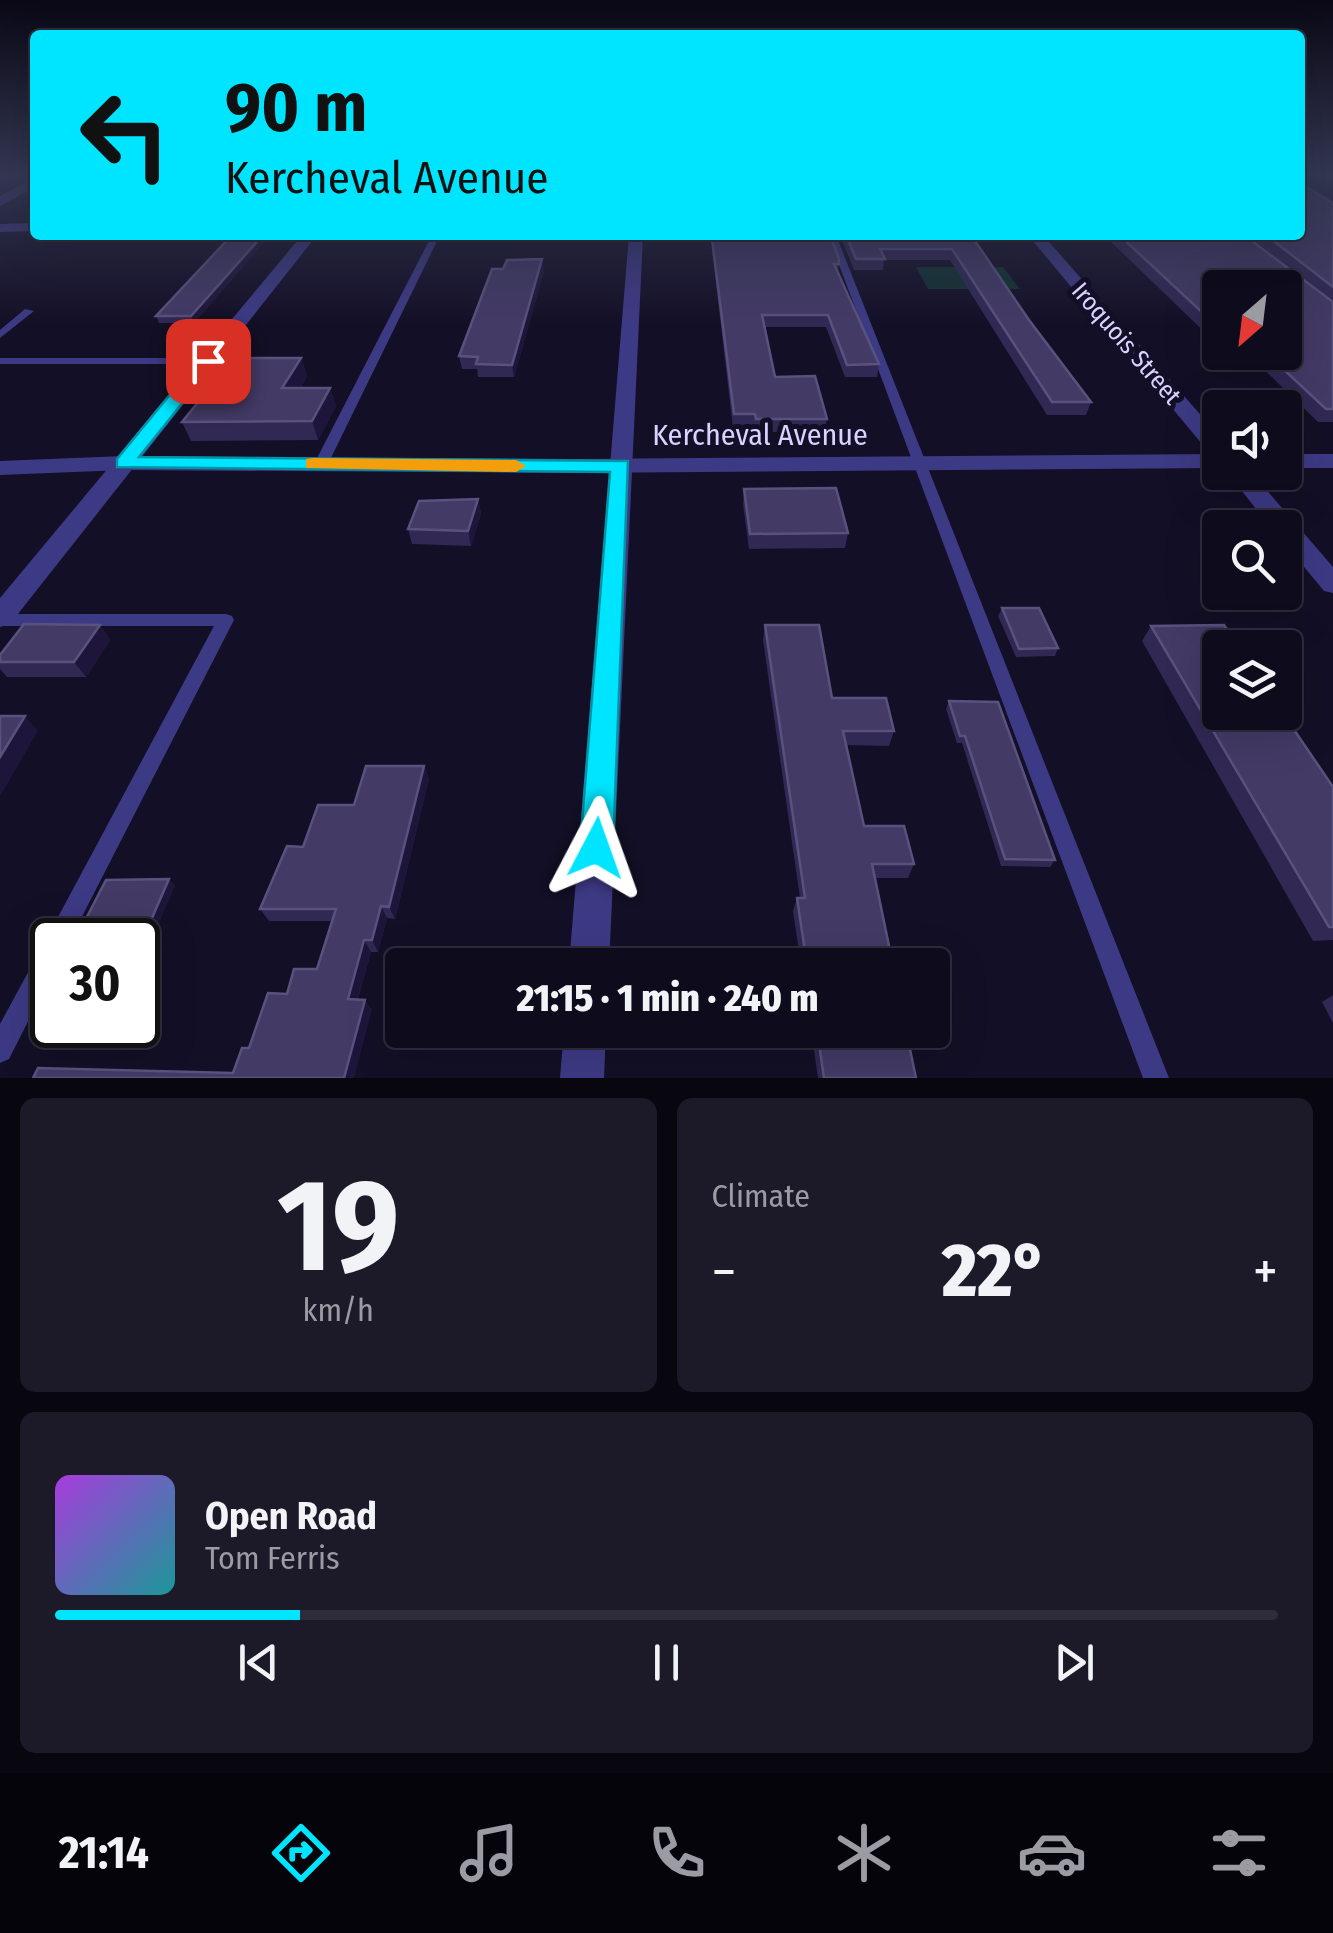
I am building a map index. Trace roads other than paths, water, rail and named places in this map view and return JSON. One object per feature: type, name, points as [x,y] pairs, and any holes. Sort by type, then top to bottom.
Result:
[{"type":"street","points":[[0,228],[30,228]]},
{"type":"street","points":[[0,619],[306,240]]},
{"type":"street","points":[[590,948],[636,240]]},
{"type":"street","name":"Iroquois Street","points":[[1038,240],[1202,430]]},
{"type":"street","name":"Kercheval Avenue","points":[[0,468],[124,463],[621,466],[1202,461]]},
{"type":"street","points":[[1302,462],[1333,461]]},
{"type":"street","points":[[1253,490],[1270,510]]},
{"type":"street","points":[[1302,548],[1333,584]]},
{"type":"street","points":[[582,1078],[584,1048]]},
{"type":"lane","points":[[321,464],[433,240]]},
{"type":"lane","points":[[834,240],[1156,1078]]},
{"type":"lane","points":[[0,335],[29,311]]},
{"type":"lane","points":[[0,361],[208,361]]},
{"type":"lane","points":[[0,619],[226,620],[70,918]]},
{"type":"lane","points":[[0,1050],[30,992]]}]
